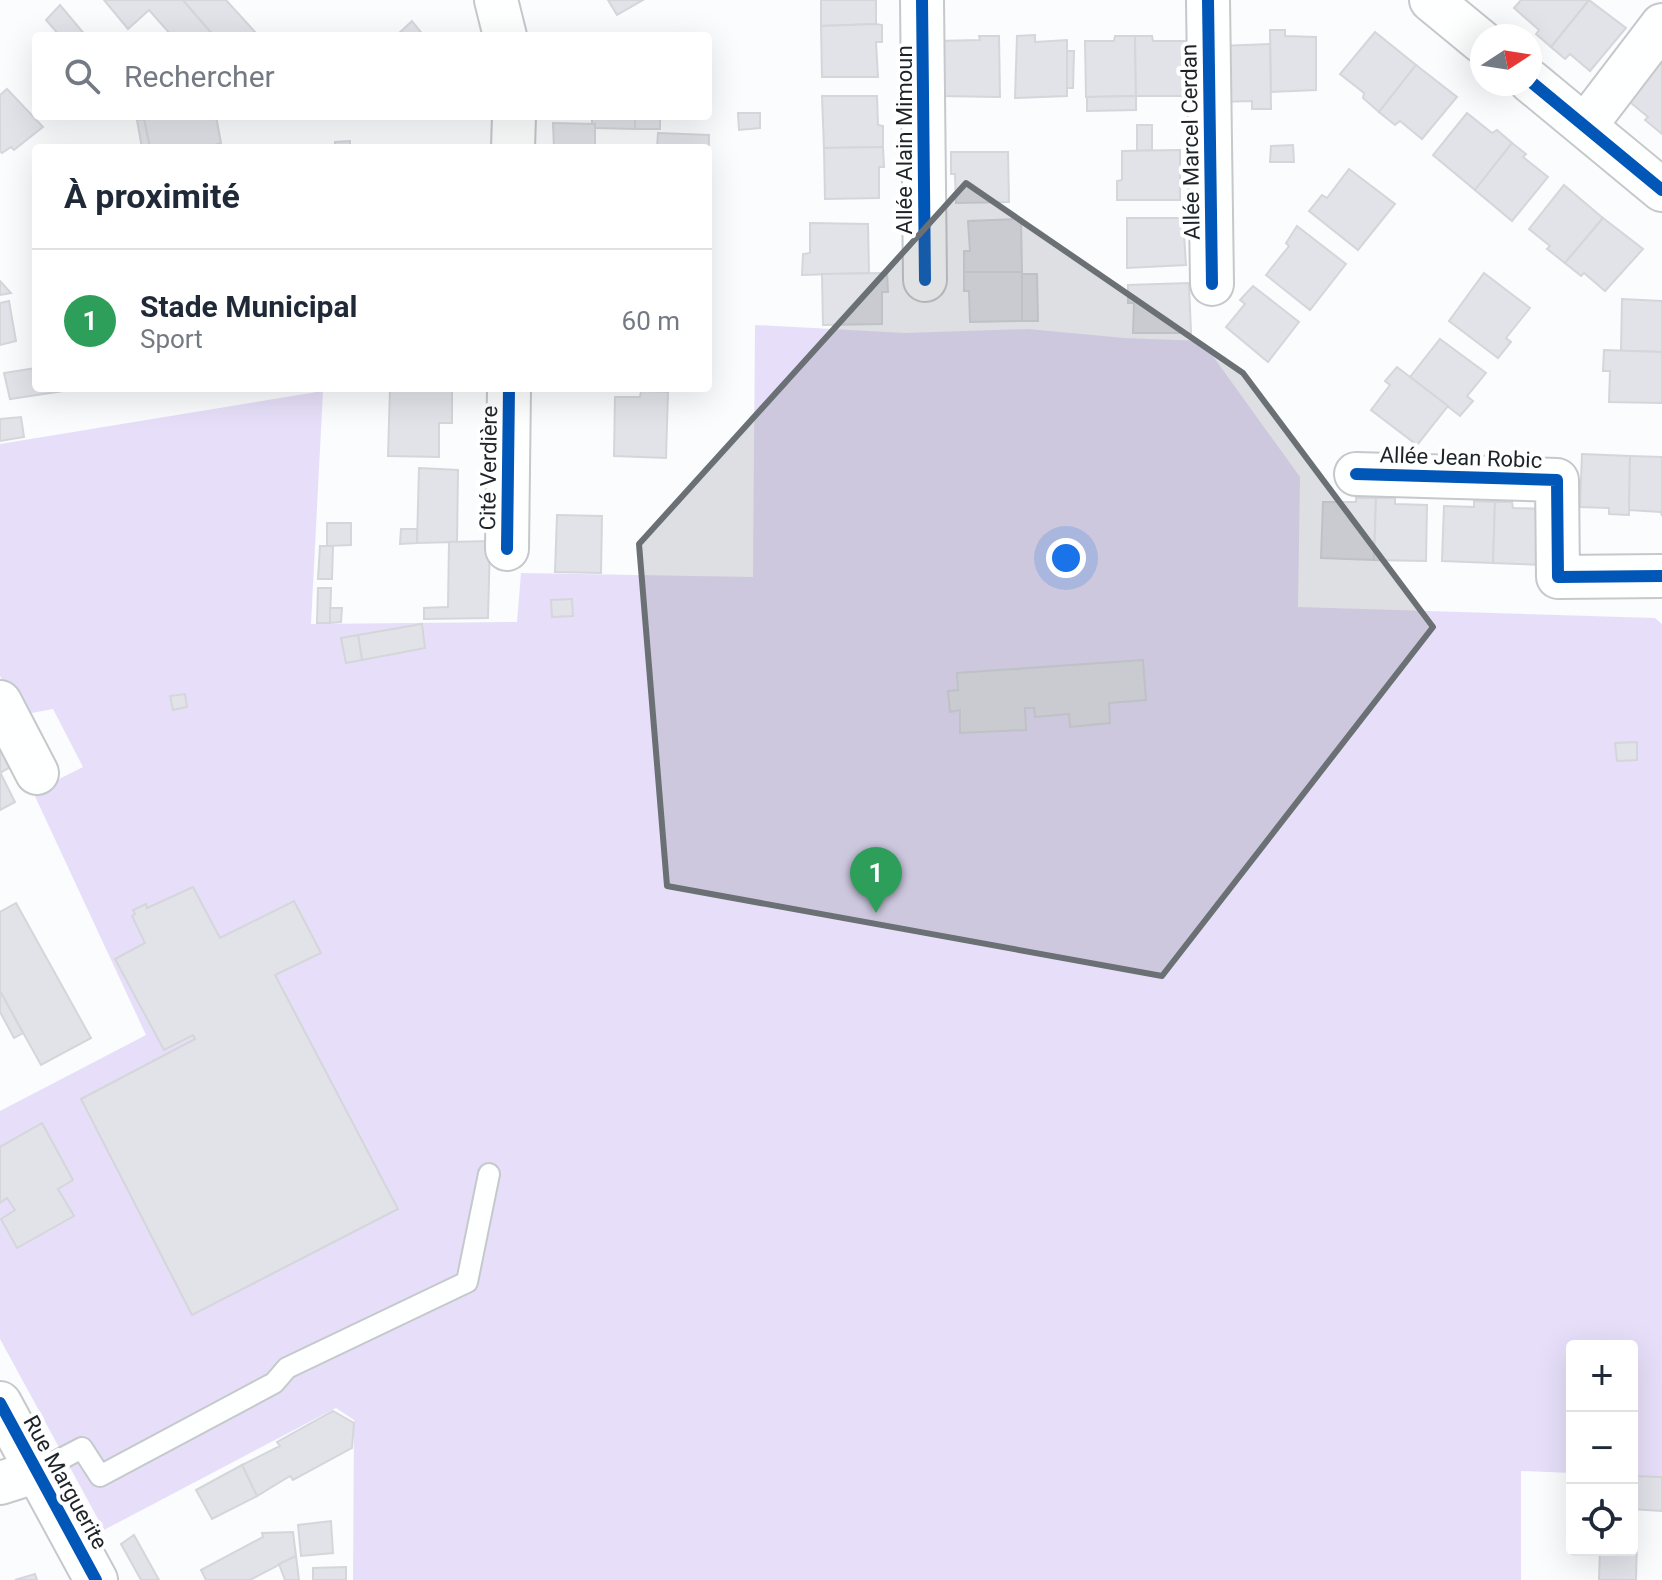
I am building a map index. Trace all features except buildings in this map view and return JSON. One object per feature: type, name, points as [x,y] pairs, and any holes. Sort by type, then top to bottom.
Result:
[{"type":"street","points":[[496,0],[504,32]]},
{"type":"street","name":"Allée Alain Mimoun","points":[[922,0],[925,280]]},
{"type":"street","name":"Allée Marcel Cerdan","points":[[1208,0],[1212,284]]},
{"type":"street","points":[[1431,0],[1470,32]]},
{"type":"street","points":[[1585,126],[1662,25]]},
{"type":"street","points":[[1542,91],[1662,190]]},
{"type":"street","points":[[513,144],[514,120]]},
{"type":"street","name":"Cité Verdière","points":[[507,549],[509,392]]},
{"type":"street","name":"Allée Jean Robic","points":[[1356,474],[1557,480],[1558,577],[1662,576]]},
{"type":"street","points":[[0,702],[37,773]]},
{"type":"street","name":"Rue Marguerite","points":[[0,1403],[19,1477],[96,1580]]},
{"type":"lane","points":[[19,1477],[82,1448],[100,1476],[274,1383],[287,1368],[467,1282],[489,1174]]},
{"type":"highlighted area","points":[[966,183],[1243,373],[1433,627],[1162,976],[667,886],[639,544]]},
{"type":"shaded area","points":[[755,325],[905,333],[1028,329],[1202,341],[1300,477],[1298,607],[1655,618],[1662,624],[1662,1477],[1638,1476],[1638,1340],[1566,1340],[1566,1473],[1521,1471],[1521,1580],[353,1580],[354,1420],[336,1408],[104,1530],[0,1339],[0,1111],[146,1035],[33,792],[83,767],[53,709],[21,715],[0,676],[0,444],[323,392],[311,624],[517,622],[521,573],[753,577]]},
{"type":"cycle path","points":[[922,0],[925,280]]},
{"type":"cycle path","points":[[1208,0],[1212,284]]},
{"type":"cycle path","points":[[1542,91],[1662,190]]},
{"type":"cycle path","points":[[507,549],[509,392]]},
{"type":"cycle path","points":[[1356,474],[1557,480],[1558,577],[1662,576]]},
{"type":"cycle path","points":[[0,1403],[96,1580]]},
{"type":"place","name":"Stade Municipal","points":[[876,913]]}]
